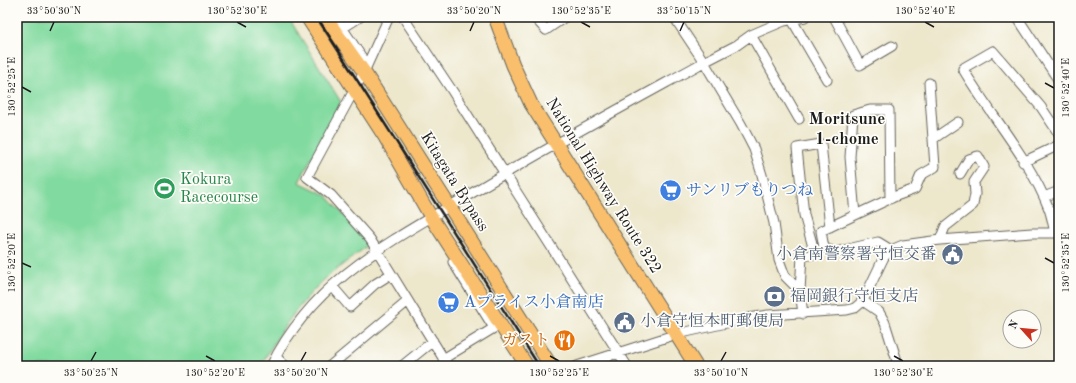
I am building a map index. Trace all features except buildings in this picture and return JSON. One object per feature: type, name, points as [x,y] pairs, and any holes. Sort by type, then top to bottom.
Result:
[{"type":"highway","points":[[307,17],[385,137],[431,217],[527,366]]},
{"type":"highway","name":"Kitagata Bypass","points":[[326,17],[366,68],[449,206],[551,366]]},
{"type":"highway","name":"National Highway Route 322","points":[[495,17],[513,65],[531,104],[696,366]]},
{"type":"street","points":[[335,17],[366,68]]},
{"type":"street","points":[[343,28],[360,17]]},
{"type":"street","points":[[403,17],[453,92],[627,366]]},
{"type":"street","points":[[534,17],[546,30],[565,17]]},
{"type":"street","points":[[674,17],[704,62],[754,149],[774,223],[779,260],[785,276],[800,291]]},
{"type":"street","points":[[271,366],[288,337],[306,313],[348,271],[377,250],[504,173],[737,45],[751,35],[787,19],[805,17]]},
{"type":"street","points":[[834,17],[860,65],[892,46]]},
{"type":"street","points":[[1017,17],[1059,80]]},
{"type":"street","points":[[787,19],[827,80]]},
{"type":"street","points":[[385,20],[366,68],[307,176],[331,195],[370,239],[446,362],[494,328],[453,262],[456,256]]},
{"type":"street","points":[[751,35],[799,119]]},
{"type":"street","points":[[577,366],[677,334],[749,318],[768,315],[803,314],[847,310],[855,308],[863,301],[884,257],[891,250],[903,245],[940,240],[1032,233],[1057,233],[1044,197],[963,70],[965,67],[993,51],[1041,107],[1059,134]]},
{"type":"street","points":[[891,250],[878,242],[835,252],[824,248],[821,231],[890,198],[915,189],[921,175],[935,167],[929,83]]},
{"type":"street","points":[[855,215],[850,157],[853,115],[870,110],[889,110],[890,198]]},
{"type":"street","points":[[933,139],[958,122]]},
{"type":"street","points":[[803,314],[800,291],[802,256],[815,254],[804,216],[796,148],[821,144],[830,227]]},
{"type":"street","points":[[1023,162],[1059,145]]},
{"type":"street","points":[[940,240],[945,227],[973,205],[975,194],[974,182],[984,167],[978,156],[969,160],[960,174]]},
{"type":"street","points":[[1044,197],[1059,191]]},
{"type":"street","points":[[332,286],[350,307],[375,284],[391,274]]},
{"type":"street","points":[[330,366],[408,301]]},
{"type":"street","points":[[863,301],[880,312],[900,366]]},
{"type":"street","points":[[402,366],[432,341]]},
{"type":"street","points":[[276,357],[285,366]]},
{"type":"green space","name":"Kokura Racecourse","points":[[17,17],[288,17],[341,102],[299,182],[326,195],[368,242],[366,247],[327,277],[308,296],[282,330],[261,366],[17,366]]},
{"type":"railway","points":[[317,17],[539,366]]},
{"type":"place","name":"Kokura Racecourse","points":[[164,189]]},
{"type":"place","name":"サンリブもりつね","points":[[671,191]]},
{"type":"place","name":"小倉南警察署守恒交番","points":[[952,255]]},
{"type":"place","name":"福岡銀行守恒支店","points":[[774,297]]},
{"type":"place","name":"Aプライス小倉南店","points":[[448,303]]},
{"type":"place","name":"小倉守恒本町郵便局","points":[[624,322]]},
{"type":"place","name":"ガスト","points":[[565,341]]},
{"type":"district","name":"Moritsune 1-chome","points":[[847,129]]}]
